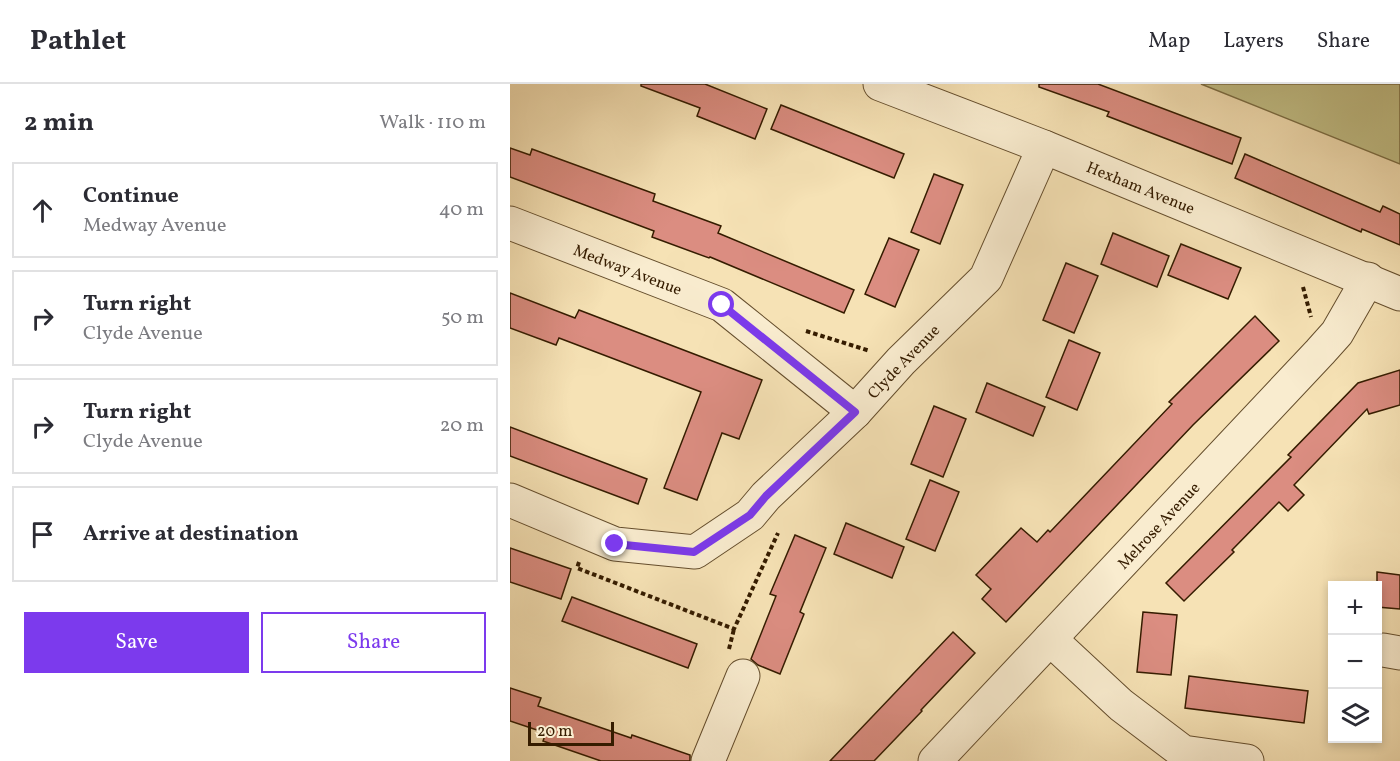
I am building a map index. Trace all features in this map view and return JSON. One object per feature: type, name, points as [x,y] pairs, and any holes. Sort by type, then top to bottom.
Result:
[{"type":"street","name":"Hexham Avenue","points":[[880,84],[1044,147],[1400,294]]},
{"type":"street","name":"Clyde Avenue","points":[[510,500],[615,544],[694,552],[750,515],[766,496],[855,412],[901,361],[986,278],[1044,147]]},
{"type":"street","name":"Medway Avenue","points":[[510,223],[722,305],[855,412]]},
{"type":"street","name":"Melrose Avenue","points":[[934,761],[1320,352],[1337,333],[1368,279]]},
{"type":"street","points":[[1050,639],[1121,705],[1183,752],[1246,761]]},
{"type":"street","points":[[708,761],[743,676]]},
{"type":"path","points":[[1292,249],[1320,352]]},
{"type":"path","points":[[800,330],[901,361]]},
{"type":"shaded area","points":[[1201,84],[1400,84],[1400,164]]},
{"type":"building","points":[[641,84],[705,84],[767,109],[755,139],[697,116],[700,108],[641,86]]},
{"type":"building","points":[[1039,84],[1098,84],[1241,138],[1232,164],[1107,116],[1109,112],[1039,87]]},
{"type":"building","points":[[781,105],[904,154],[894,178],[771,129]]},
{"type":"building","points":[[510,148],[530,155],[532,149],[655,194],[653,201],[721,226],[718,233],[854,290],[844,313],[710,257],[652,237],[654,231],[510,177]]},
{"type":"building","points":[[1245,154],[1380,212],[1383,206],[1400,214],[1400,245],[1362,229],[1361,232],[1235,178]]},
{"type":"building","points":[[934,174],[963,185],[940,244],[911,232]]},
{"type":"building","points":[[1113,233],[1169,256],[1157,287],[1101,264]]},
{"type":"building","points":[[889,238],[919,250],[895,307],[865,294]]},
{"type":"building","points":[[1181,244],[1241,268],[1228,299],[1168,275]]},
{"type":"building","points":[[1066,263],[1098,276],[1074,333],[1043,320]]},
{"type":"building","points":[[510,293],[575,318],[579,310],[762,380],[739,439],[722,433],[697,500],[664,488],[701,392],[559,338],[556,345],[510,328]]},
{"type":"building","points":[[1255,316],[1279,341],[1193,425],[1006,622],[982,599],[991,589],[976,575],[1021,528],[1037,542],[1048,530],[1050,532],[1172,404],[1169,402]]},
{"type":"building","points":[[1069,340],[1100,353],[1077,410],[1046,397]]},
{"type":"building","points":[[1400,370],[1400,405],[1369,414],[1367,409],[1294,485],[1304,495],[1288,511],[1279,502],[1232,550],[1234,552],[1184,601],[1166,583],[1291,457],[1288,455],[1358,383]]},
{"type":"building","points":[[987,383],[1045,407],[1033,436],[976,412]]},
{"type":"building","points":[[934,406],[966,419],[943,477],[911,464]]},
{"type":"building","points":[[510,427],[647,479],[638,504],[510,456]]},
{"type":"building","points":[[930,480],[959,492],[935,551],[906,539]]},
{"type":"building","points":[[846,523],[904,547],[892,578],[834,554]]},
{"type":"building","points":[[795,535],[826,548],[800,612],[804,614],[780,674],[758,665],[751,659],[776,596],[770,594]]},
{"type":"building","points":[[510,548],[571,569],[561,599],[510,582]]},
{"type":"building","points":[[1377,572],[1400,575],[1400,609],[1382,607],[1382,581],[1377,581]]},
{"type":"building","points":[[572,597],[697,644],[688,668],[562,621]]},
{"type":"building","points":[[1143,612],[1177,615],[1171,675],[1137,672]]},
{"type":"building","points":[[953,632],[975,653],[922,711],[874,761],[830,761]]},
{"type":"building","points":[[1189,676],[1308,691],[1304,723],[1185,708]]},
{"type":"building","points":[[510,688],[541,698],[538,706],[631,738],[632,735],[690,755],[690,761],[601,761],[543,741],[546,733],[510,721]]},
{"type":"route","points":[[615,544],[694,552],[750,515],[766,496],[855,412],[722,305]]}]
